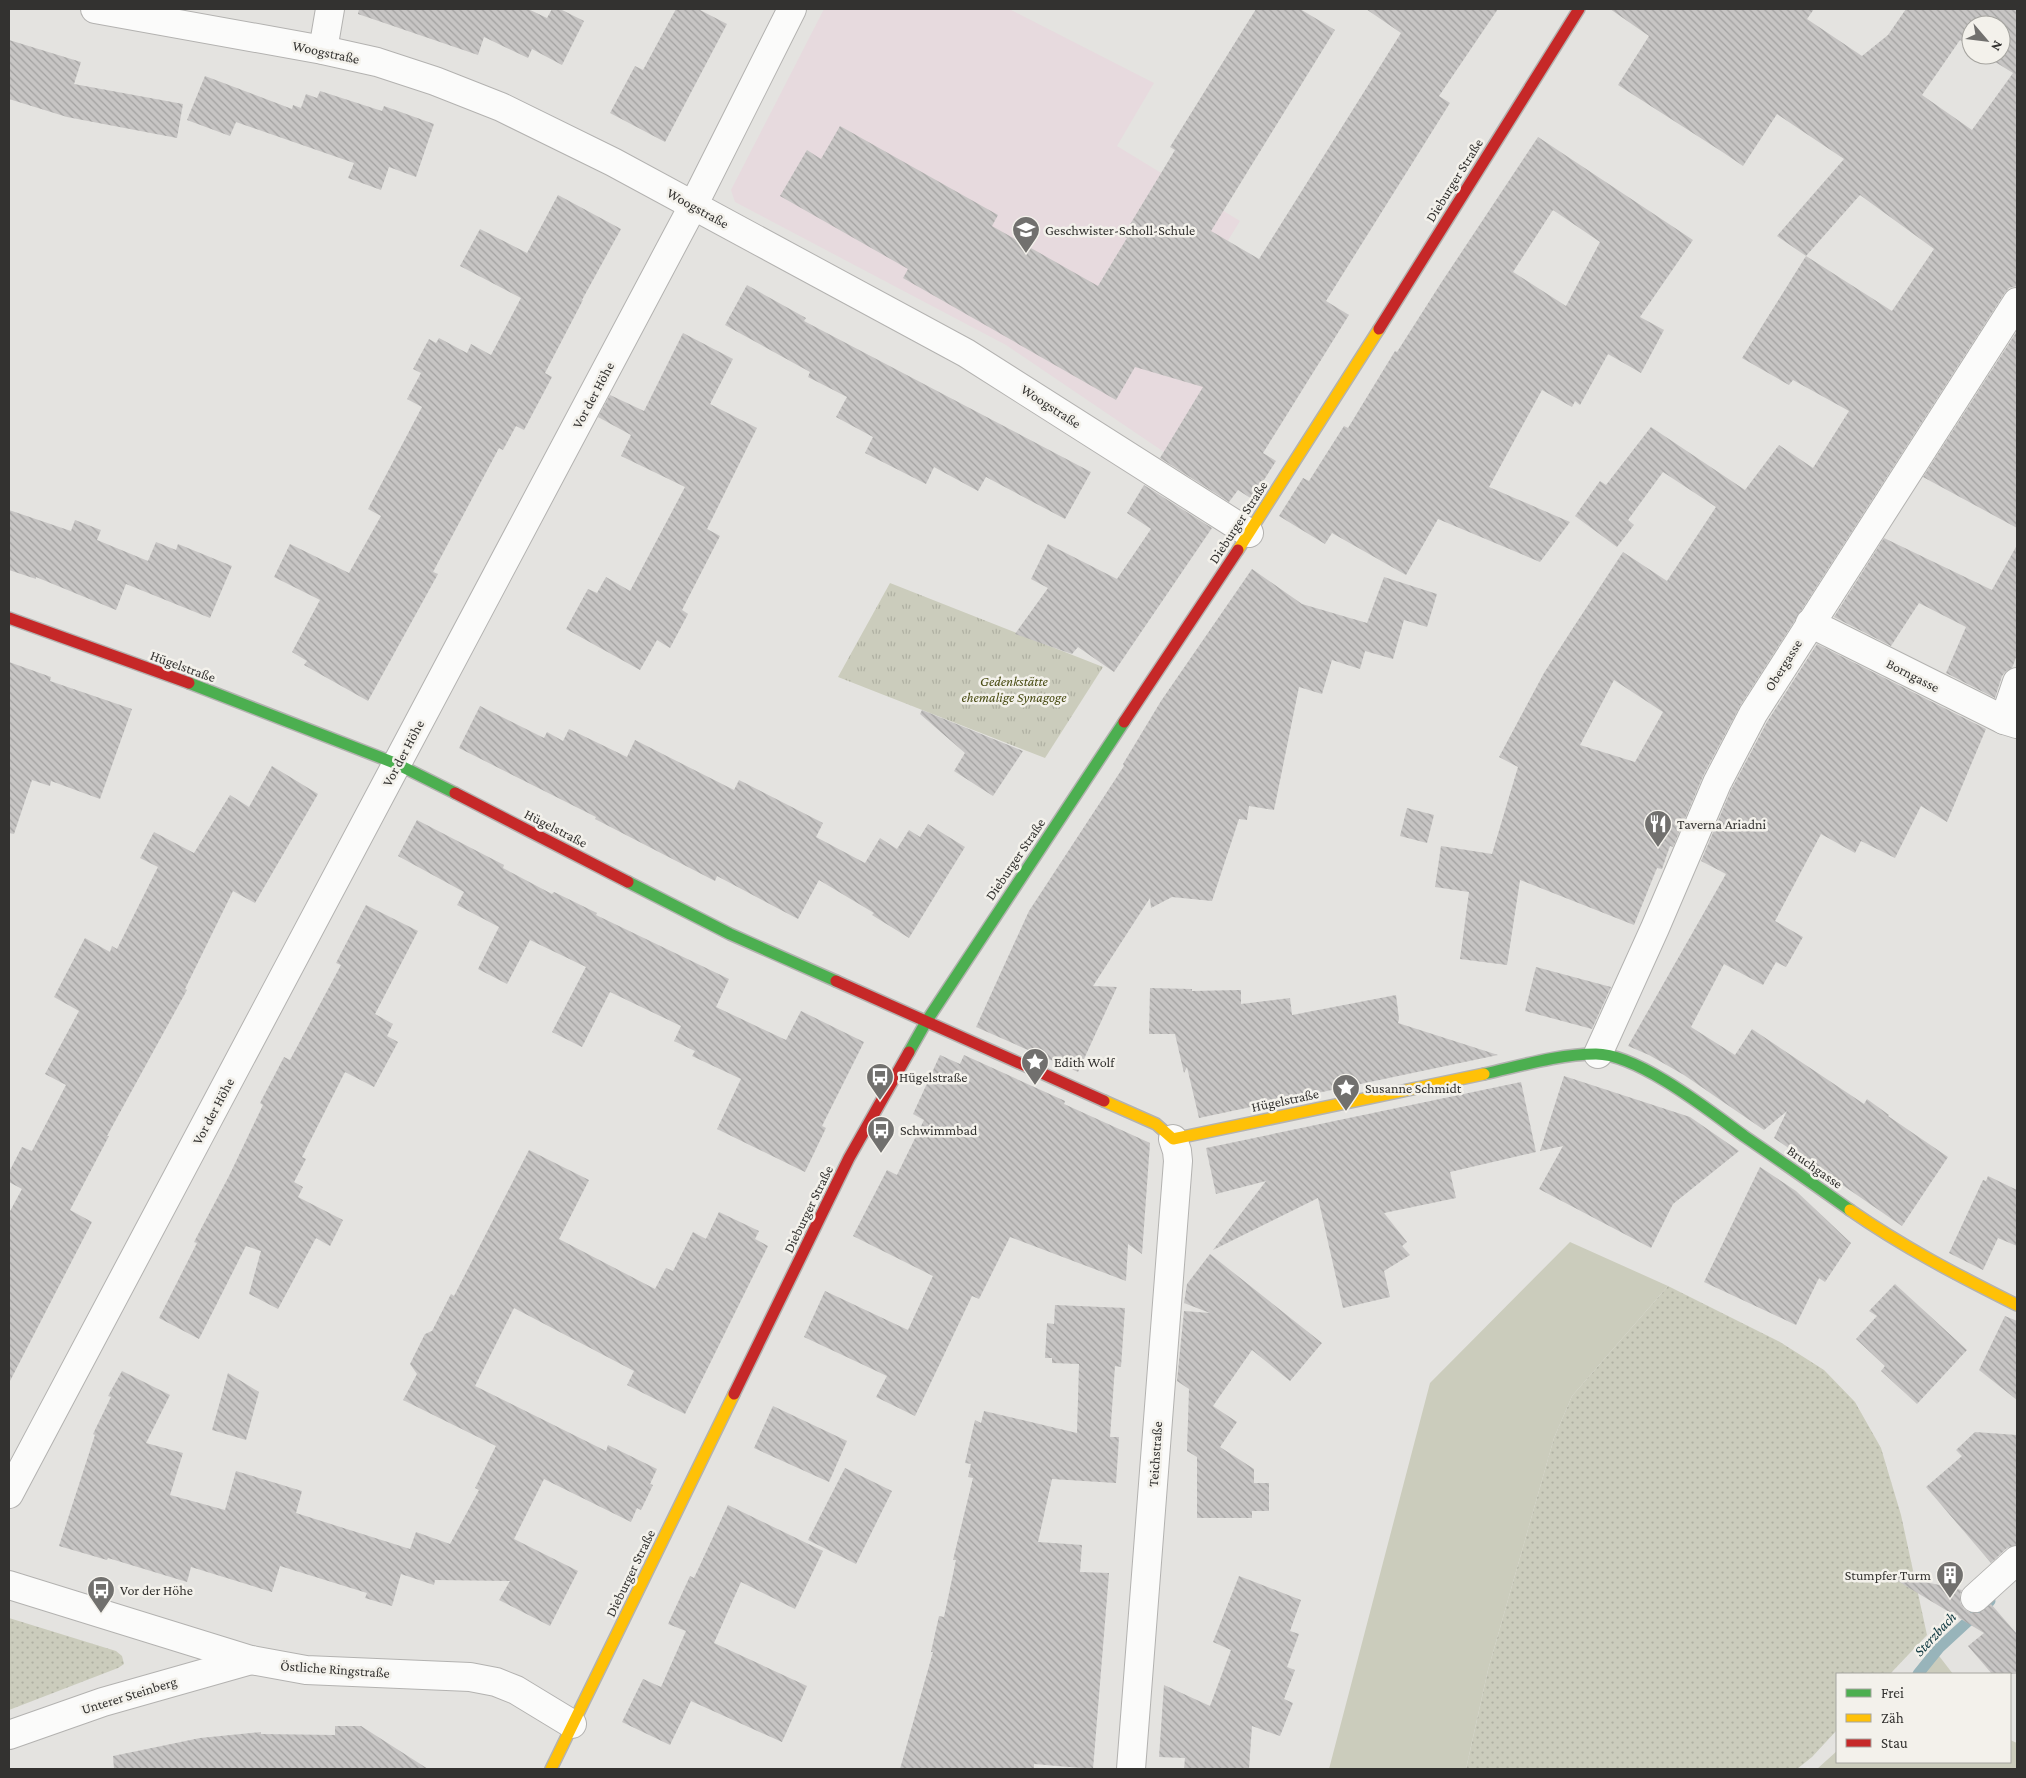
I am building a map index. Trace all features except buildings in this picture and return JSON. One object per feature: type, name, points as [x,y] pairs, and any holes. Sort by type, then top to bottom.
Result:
[{"type":"street","name":"Woogstraße","points":[[95,9],[323,50],[409,71],[501,107],[613,162],[966,353],[1249,533]]},
{"type":"street","points":[[323,50],[330,9]]},
{"type":"street","name":"Vor der Höhe","points":[[9,1494],[693,206],[792,9]]},
{"type":"street","name":"Dieburger Straße","points":[[551,1769],[849,1158],[880,1100],[926,1022],[1249,533],[1579,9]]},
{"type":"street","name":"Obergasse","points":[[1598,1054],[1722,773],[1753,714],[2017,302]]},
{"type":"street","name":"Hügelstraße","points":[[9,618],[234,700],[397,764],[730,934],[1156,1124],[1173,1139],[1541,1062],[1598,1054]]},
{"type":"street","name":"Borngasse","points":[[1810,623],[2011,722]]},
{"type":"street","points":[[2011,722],[2017,682]]},
{"type":"street","name":"Bruchgasse","points":[[1598,1054],[1626,1062],[1659,1078],[1693,1099],[1884,1234],[1936,1264],[2017,1304]]},
{"type":"street","name":"Teichstraße","points":[[1131,1769],[1178,1161],[1178,1151],[1173,1139]]},
{"type":"street","points":[[1975,1598],[2017,1560]]},
{"type":"street","name":"Östliche Ringstraße","points":[[9,1585],[251,1660],[306,1670],[470,1677],[516,1690],[572,1724]]},
{"type":"street","name":"Unterer Steinberg","points":[[9,1735],[103,1702],[251,1660]]},
{"type":"shaded area","name":"Geschwister-Scholl-Schule","points":[[824,9],[1009,9],[1154,83],[1117,146],[1240,221],[1200,286],[1321,358],[1164,452],[1006,345],[735,202],[731,190]]},
{"type":"green space","name":"Gedenkstätte ehemalige Synagoge","points":[[890,583],[1103,667],[1045,758],[838,677]]},
{"type":"green space","points":[[1570,1242],[1668,1286],[1572,1396],[1554,1438],[1488,1670],[1466,1769],[1329,1769],[1430,1383]]},
{"type":"green space","points":[[1668,1286],[1780,1342],[1824,1370],[1855,1402],[1881,1448],[1901,1515],[1927,1635],[1891,1673],[1836,1673],[1836,1731],[1812,1757],[1797,1769],[1466,1769],[1488,1670],[1554,1438],[1572,1396]]},
{"type":"green space","points":[[9,1618],[116,1651],[122,1656],[124,1664],[9,1710]]},
{"type":"green space","points":[[1936,1652],[1952,1673],[1918,1673]]},
{"type":"green space","points":[[2011,1740],[2017,1743],[2017,1769],[1817,1769],[1836,1752],[1836,1763],[2011,1763]]},
{"type":"waterway","name":"Sterzbach","points":[[1919,1673],[1939,1648],[1990,1601]]},
{"type":"traffic: fast","points":[[189,683],[397,764],[455,793]]},
{"type":"traffic: fast","points":[[909,1052],[926,1022],[1124,722]]},
{"type":"traffic: fast","points":[[628,882],[730,934],[836,981]]},
{"type":"traffic: fast","points":[[1484,1074],[1568,1056],[1596,1054],[1613,1056],[1632,1063],[1652,1073],[1693,1099],[1850,1210]]},
{"type":"traffic: slow","points":[[1238,550],[1379,329]]},
{"type":"traffic: slow","points":[[1104,1101],[1156,1124],[1173,1139],[1484,1074]]},
{"type":"traffic: slow","points":[[1850,1210],[1932,1260],[2017,1305]]},
{"type":"traffic: slow","points":[[551,1769],[734,1394]]},
{"type":"traffic: jam","points":[[1379,329],[1579,9]]},
{"type":"traffic: jam","points":[[1124,722],[1238,550]]},
{"type":"traffic: jam","points":[[9,618],[189,683]]},
{"type":"traffic: jam","points":[[455,793],[628,882]]},
{"type":"traffic: jam","points":[[836,981],[1104,1101]]},
{"type":"traffic: jam","points":[[734,1394],[849,1158],[909,1052]]},
{"type":"place","name":"Geschwister-Scholl-Schule","points":[[1026,254]]},
{"type":"place","name":"Taverna Ariadni","points":[[1658,848]]},
{"type":"place","name":"Edith Wolf","points":[[1035,1086]]},
{"type":"place","name":"Hügelstraße","points":[[880,1101]]},
{"type":"place","name":"Susanne Schmidt","points":[[1346,1112]]},
{"type":"place","name":"Schwimmbad","points":[[881,1154]]},
{"type":"place","name":"Stumpfer Turm","points":[[1950,1599]]},
{"type":"place","name":"Vor der Höhe","points":[[101,1614]]}]
